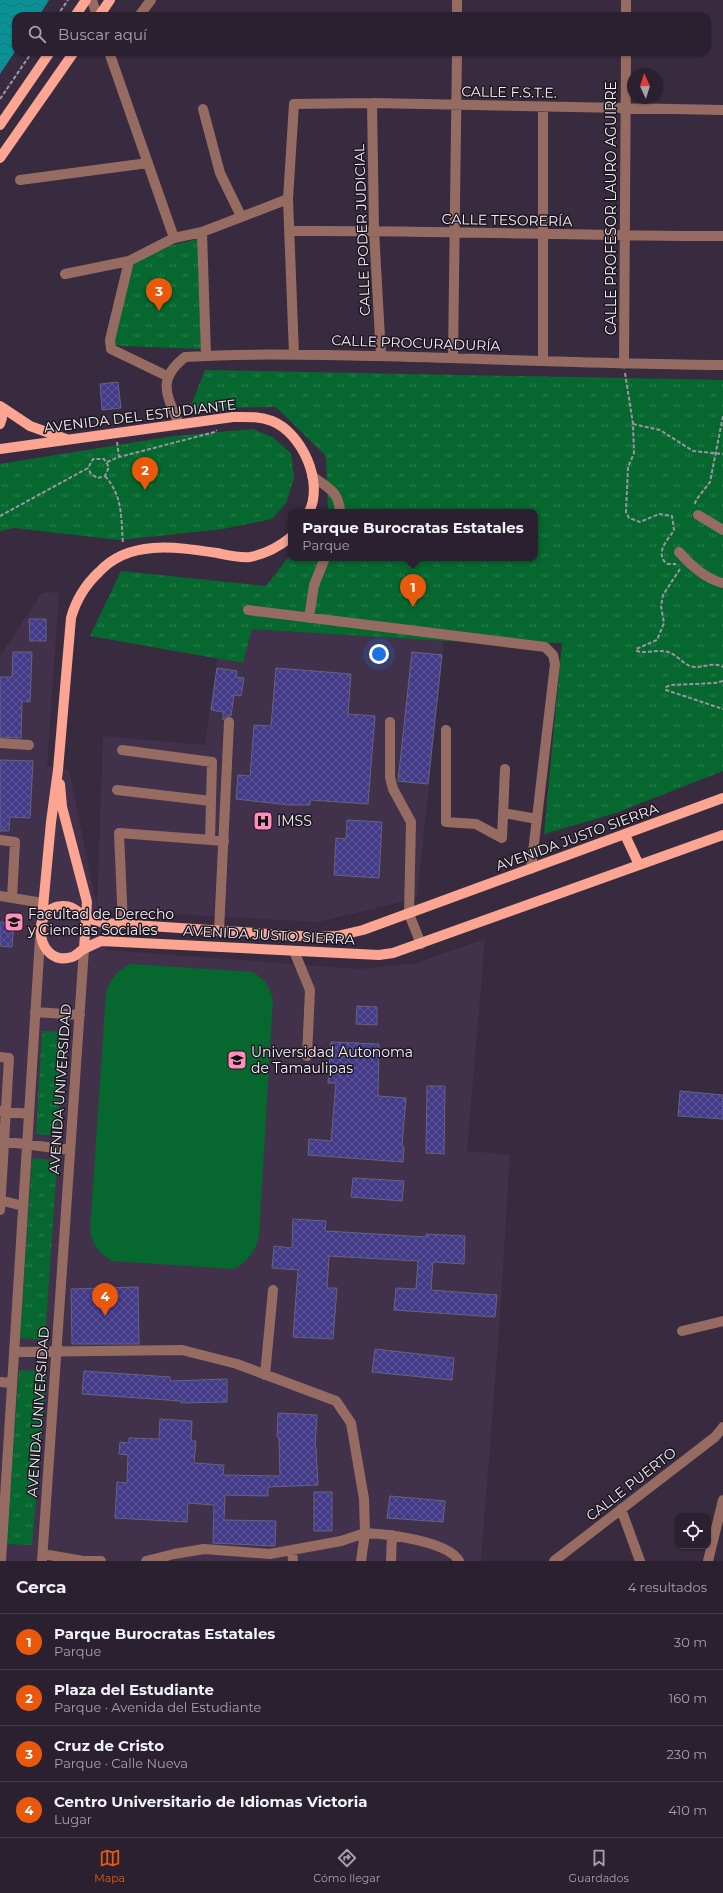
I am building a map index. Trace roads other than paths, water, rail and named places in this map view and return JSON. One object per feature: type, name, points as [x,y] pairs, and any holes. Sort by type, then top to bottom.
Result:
[{"type":"main road","points":[[78,12],[86,0]]},
{"type":"main road","points":[[101,12],[110,0]]},
{"type":"main road","points":[[0,125],[47,56]]},
{"type":"main road","points":[[0,158],[71,56]]},
{"type":"main road","points":[[0,406],[30,426],[68,440]]},
{"type":"main road","points":[[0,414],[2,418],[0,424]]},
{"type":"main road","name":"AVENIDA DEL ESTUDIANTE","points":[[3,449],[222,418],[256,417],[273,421],[290,434],[301,447],[312,476],[314,492],[310,509]]},
{"type":"main road","points":[[0,439],[3,449]]},
{"type":"main road","points":[[40,939],[50,822],[58,770],[67,657],[74,606],[105,564],[123,553],[144,548],[173,548],[250,557],[282,544],[288,539]]},
{"type":"main road","name":"AVENIDA UNIVERSIDAD","points":[[58,770],[62,807],[87,902],[84,949]]},
{"type":"main road","name":"AVENIDA JUSTO SIERRA","points":[[42,918],[50,908],[62,906],[73,907],[86,918],[103,923],[315,937],[337,936],[363,930],[409,914],[723,798]]},
{"type":"main road","points":[[625,835],[639,865]]},
{"type":"main road","name":"AVENIDA JUSTO SIERRA","points":[[40,939],[52,956],[63,959],[73,957],[84,949],[101,941],[378,955],[393,953],[723,835]]},
{"type":"street","points":[[92,0],[96,12]]},
{"type":"street","points":[[142,12],[151,0]]},
{"type":"street","points":[[457,0],[457,12]]},
{"type":"street","points":[[626,0],[626,12]]},
{"type":"street","points":[[110,56],[174,238]]},
{"type":"street","points":[[453,358],[457,56]]},
{"type":"street","name":"CALLE PROFESOR LAURO AGUIRRE","points":[[624,364],[626,56]]},
{"type":"street","name":"CALLE F.S.T.E.","points":[[288,199],[294,104],[372,103],[723,110]]},
{"type":"street","name":"CALLE PODER JUDICIAL","points":[[372,103],[374,230],[381,356]]},
{"type":"street","points":[[543,107],[543,361]]},
{"type":"street","points":[[203,109],[220,173],[241,216]]},
{"type":"street","points":[[20,180],[148,163]]},
{"type":"street","points":[[65,274],[129,260],[174,238],[202,232],[288,199],[294,354]]},
{"type":"street","name":"CALLE TESORERÍA","points":[[290,231],[374,230],[625,236],[723,236]]},
{"type":"street","points":[[202,232],[206,356]]},
{"type":"street","points":[[129,260],[110,340],[111,348],[167,376],[167,394],[179,424]]},
{"type":"street","name":"CALLE PROCURADURÍA","points":[[167,376],[175,365],[185,357],[294,354],[624,364],[723,365]]},
{"type":"street","points":[[312,476],[336,493],[340,509]]},
{"type":"street","points":[[698,515],[723,530]]},
{"type":"street","points":[[679,552],[686,560],[714,580],[723,583]]},
{"type":"street","points":[[309,618],[314,585],[324,561]]},
{"type":"street","points":[[248,610],[545,647],[553,655],[555,664],[531,869]]},
{"type":"street","points":[[219,931],[229,722]]},
{"type":"street","points":[[390,722],[390,777],[393,789],[411,822],[412,829],[409,914],[421,944]]},
{"type":"street","points":[[446,730],[446,822],[476,824],[502,838],[505,769]]},
{"type":"street","points":[[0,743],[29,745]]},
{"type":"street","points":[[122,750],[212,762],[210,840]]},
{"type":"street","points":[[117,790],[211,801]]},
{"type":"street","points":[[504,813],[537,819]]},
{"type":"street","points":[[122,925],[119,833],[224,840]]},
{"type":"street","points":[[0,840],[15,842],[12,898]]},
{"type":"street","points":[[0,896],[43,903]]},
{"type":"street","name":"AVENIDA UNIVERSIDAD","points":[[1,1561],[3,1480],[12,1383],[40,939]]},
{"type":"street","name":"AVENIDA UNIVERSIDAD","points":[[42,1557],[84,949]]},
{"type":"street","points":[[294,951],[310,990],[307,1056]]},
{"type":"street","points":[[36,1012],[80,1014]]},
{"type":"street","points":[[0,1057],[9,1058],[4,1090],[0,1204],[23,1206]]},
{"type":"street","points":[[3,1112],[29,1114]]},
{"type":"street","points":[[2,1141],[27,1146],[70,1150]]},
{"type":"street","points":[[264,1375],[273,1290]]},
{"type":"street","points":[[682,1331],[723,1321]]},
{"type":"street","points":[[14,1352],[57,1350],[182,1350],[236,1364],[336,1401],[351,1422],[364,1499],[365,1533],[361,1561]]},
{"type":"street","points":[[0,1382],[12,1383]]},
{"type":"street","name":"CALLE PUERTO","points":[[554,1561],[715,1437],[723,1427]]},
{"type":"street","points":[[708,1561],[723,1500]]},
{"type":"street","points":[[621,1509],[640,1561]]},
{"type":"street","points":[[149,1561],[174,1554],[204,1549],[270,1554],[341,1541],[365,1533],[392,1535],[448,1550],[459,1561]]},
{"type":"street","points":[[391,1561],[392,1535]]},
{"type":"street","points":[[292,1550],[293,1561]]},
{"type":"street","points":[[42,1557],[83,1561],[101,1561]]},
{"type":"water","points":[[0,0],[49,0],[42,12],[12,12],[12,56],[0,74]]},
{"type":"place","name":"Cruz de Cristo","points":[[159,311]]},
{"type":"place","name":"Plaza del Estudiante","points":[[145,490]]},
{"type":"place","name":"Parque Burocratas Estatales","points":[[413,607]]},
{"type":"place","name":"IMSS","points":[[263,821]]},
{"type":"place","name":"Facultad de Derecho y Ciencias Sociales","points":[[14,922]]},
{"type":"place","name":"Universidad Autonoma de Tamaulipas","points":[[237,1060]]},
{"type":"place","name":"Centro Universitario de Idiomas Victoria","points":[[105,1316]]}]
